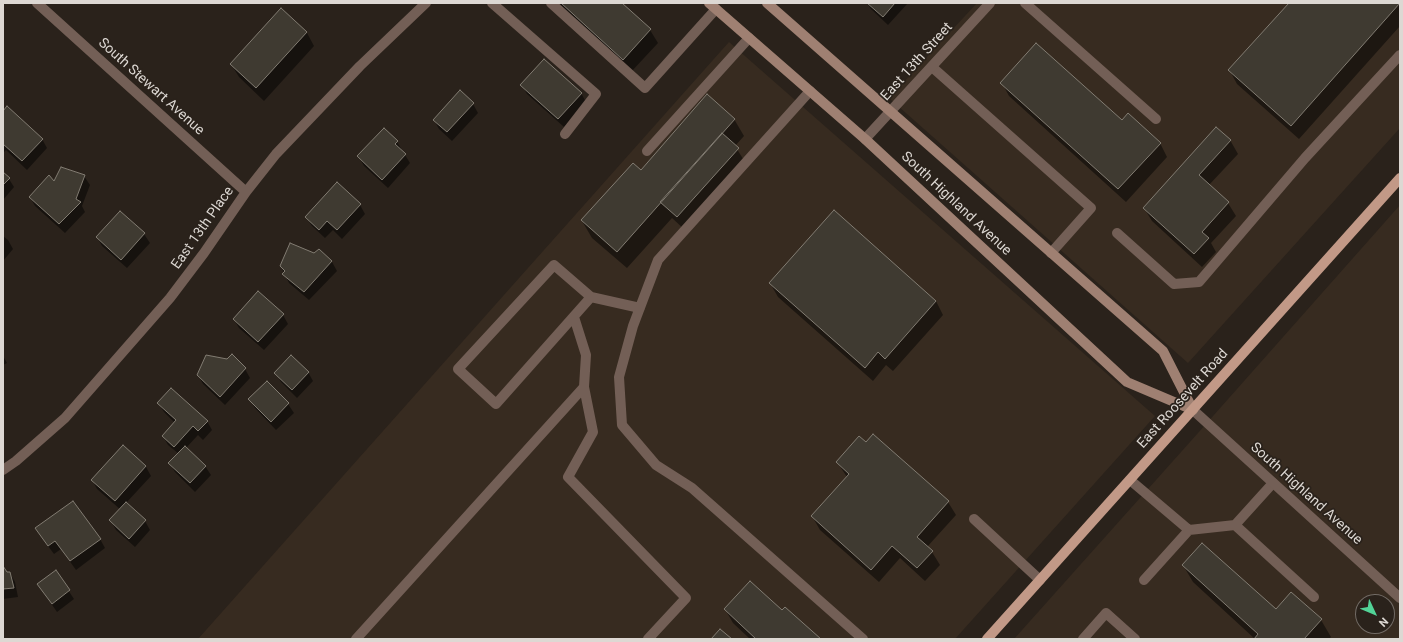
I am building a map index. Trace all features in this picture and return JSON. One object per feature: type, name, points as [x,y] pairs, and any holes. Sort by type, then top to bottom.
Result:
[{"type":"main road","name":"South Highland Avenue","points":[[767,3],[1163,351],[1193,410]]},
{"type":"main road","name":"South Highland Avenue","points":[[713,6],[865,139],[1127,382],[1193,410]]},
{"type":"main road","name":"East Roosevelt Road","points":[[987,639],[1400,178]]},
{"type":"street","name":"South Stewart Avenue","points":[[37,3],[246,192]]},
{"type":"street","name":"East 13th Place","points":[[3,470],[16,461],[70,412],[170,298],[246,192],[276,154],[360,66],[426,3]]},
{"type":"street","points":[[492,3],[596,94],[565,134]]},
{"type":"street","points":[[551,3],[646,88],[713,6]]},
{"type":"street","name":"East 13th Street","points":[[865,139],[990,3]]},
{"type":"street","points":[[1025,3],[1156,119]]},
{"type":"street","points":[[647,151],[749,38]]},
{"type":"street","points":[[1117,233],[1174,284],[1199,282],[1306,158],[1400,55]]},
{"type":"street","points":[[932,67],[1091,208],[1051,253]]},
{"type":"street","points":[[810,91],[658,260],[633,326],[619,377],[622,425],[656,465],[692,488],[863,639]]},
{"type":"street","points":[[591,297],[496,404],[458,369],[554,265],[591,297],[640,308]]},
{"type":"street","points":[[574,317],[586,355],[584,387],[593,432],[568,477],[686,598],[648,639]]},
{"type":"street","points":[[356,639],[584,387]]},
{"type":"street","name":"South Highland Avenue","points":[[1193,410],[1400,598]]},
{"type":"street","points":[[1130,480],[1189,530]]},
{"type":"street","points":[[1144,580],[1189,530],[1235,525],[1273,483]]},
{"type":"street","points":[[974,519],[1040,580]]},
{"type":"street","points":[[1235,525],[1314,597]]},
{"type":"street","points":[[1083,639],[1106,613],[1135,639]]},
{"type":"shaded area","points":[[977,3],[1400,3],[1400,128],[1188,363],[889,98]]},
{"type":"shaded area","points":[[729,42],[1155,416],[955,639],[198,639]]},
{"type":"shaded area","points":[[1400,205],[1400,639],[1014,639],[1198,433]]},
{"type":"building","points":[[561,3],[622,3],[651,29],[623,60]]},
{"type":"building","points":[[867,3],[895,3],[883,17]]},
{"type":"building","points":[[1289,3],[1400,3],[1291,126],[1228,70]]},
{"type":"building","points":[[281,8],[307,32],[256,88],[230,64]]},
{"type":"building","points":[[1036,43],[1122,120],[1128,113],[1161,143],[1118,189],[1000,83]]},
{"type":"building","points":[[544,59],[582,93],[558,119],[520,85]]},
{"type":"building","points":[[460,90],[474,103],[447,132],[433,120]]},
{"type":"building","points":[[707,94],[735,119],[617,252],[581,220],[633,163],[641,170]]},
{"type":"building","points":[[7,106],[43,139],[22,161],[3,144],[3,111]]},
{"type":"building","points":[[1216,127],[1231,140],[1199,175],[1229,202],[1202,232],[1209,238],[1194,254],[1143,208]]},
{"type":"building","points":[[384,128],[398,141],[395,144],[406,154],[382,180],[357,156]]},
{"type":"building","points":[[722,133],[739,148],[677,217],[660,202]]},
{"type":"building","points":[[61,167],[85,175],[76,199],[81,202],[59,224],[29,197],[49,175],[54,181]]},
{"type":"building","points":[[3,172],[10,178],[3,185]]},
{"type":"building","points":[[337,182],[361,204],[337,230],[327,221],[319,230],[305,217]]},
{"type":"building","points":[[834,210],[936,301],[885,359],[878,352],[865,368],[769,283]]},
{"type":"building","points":[[120,211],[145,233],[121,260],[96,237]]},
{"type":"building","points":[[290,243],[314,253],[319,249],[332,261],[304,292],[282,274],[285,271],[280,266]]},
{"type":"building","points":[[258,291],[284,314],[258,342],[233,319]]},
{"type":"building","points":[[232,354],[246,368],[220,397],[197,375],[206,355],[227,359]]},
{"type":"building","points":[[291,355],[309,372],[292,390],[274,373]]},
{"type":"building","points":[[267,381],[289,403],[271,422],[248,399]]},
{"type":"building","points":[[171,388],[208,421],[198,431],[193,426],[174,447],[162,436],[176,420],[157,403]]},
{"type":"building","points":[[873,434],[949,501],[917,537],[933,551],[917,568],[892,546],[871,570],[811,516],[849,474],[836,462],[859,436],[866,442]]},
{"type":"building","points":[[123,445],[146,466],[115,501],[91,480]]},
{"type":"building","points":[[185,446],[206,466],[190,483],[168,463]]},
{"type":"building","points":[[73,501],[101,539],[70,561],[55,541],[48,546],[35,528]]},
{"type":"building","points":[[126,502],[146,520],[129,539],[109,520]]},
{"type":"building","points":[[1202,543],[1276,609],[1291,592],[1322,619],[1304,639],[1254,639],[1258,634],[1182,565]]},
{"type":"building","points":[[3,566],[7,572],[10,572],[14,588],[3,589]]},
{"type":"building","points":[[56,570],[70,590],[52,604],[37,584]]},
{"type":"building","points":[[750,581],[782,610],[785,607],[821,639],[756,639],[724,609]]},
{"type":"building","points":[[720,629],[732,639],[711,639]]}]
